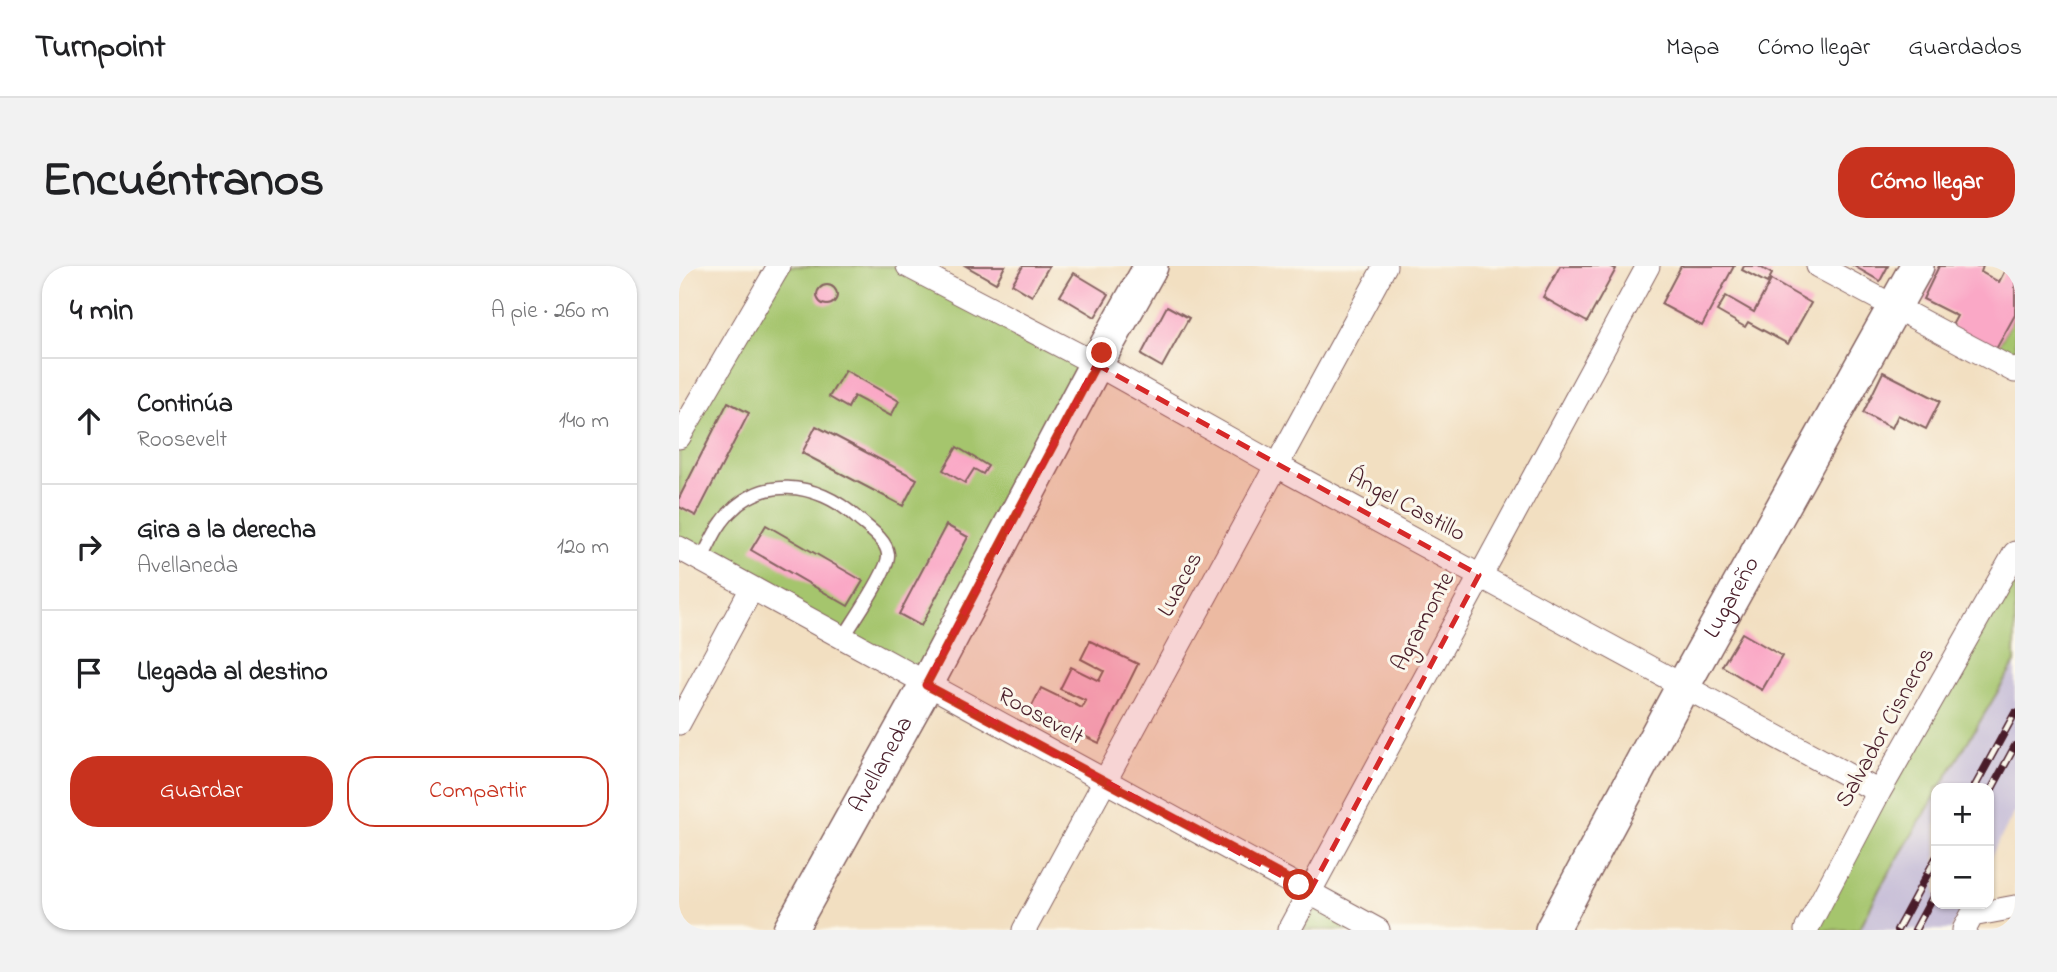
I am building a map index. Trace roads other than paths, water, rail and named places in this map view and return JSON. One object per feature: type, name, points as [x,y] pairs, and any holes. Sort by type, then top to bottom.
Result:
[{"type":"street","points":[[679,437],[779,266]]},
{"type":"street","name":"Ángel Castillo","points":[[908,266],[1096,364],[1276,465],[1879,792]]},
{"type":"street","name":"Avellaneda","points":[[790,930],[926,685],[1151,266]]},
{"type":"street","name":"Luaces","points":[[1024,930],[1385,266]]},
{"type":"street","name":"Agramonte","points":[[1289,930],[1648,266]]},
{"type":"street","points":[[1818,266],[2015,371]]},
{"type":"street","name":"Lugareño","points":[[1552,930],[1683,687],[1917,266]]},
{"type":"street","name":"Roosevelt","points":[[679,548],[1378,930]]},
{"type":"street","name":"Salvador Cisneros","points":[[1806,930],[1879,792],[2015,553]]},
{"type":"street","points":[[679,723],[753,588]]},
{"type":"street","points":[[1968,923],[2015,907]]},
{"type":"lane","points":[[701,560],[722,522],[743,501],[786,486],[817,493],[849,511],[883,542],[889,556],[883,573],[842,638]]},
{"type":"railway","points":[[1977,783],[2015,713]]},
{"type":"railway","points":[[1994,785],[2015,746]]},
{"type":"railway","points":[[1897,930],[1931,867]]},
{"type":"railway","points":[[1915,930],[1931,900]]}]
